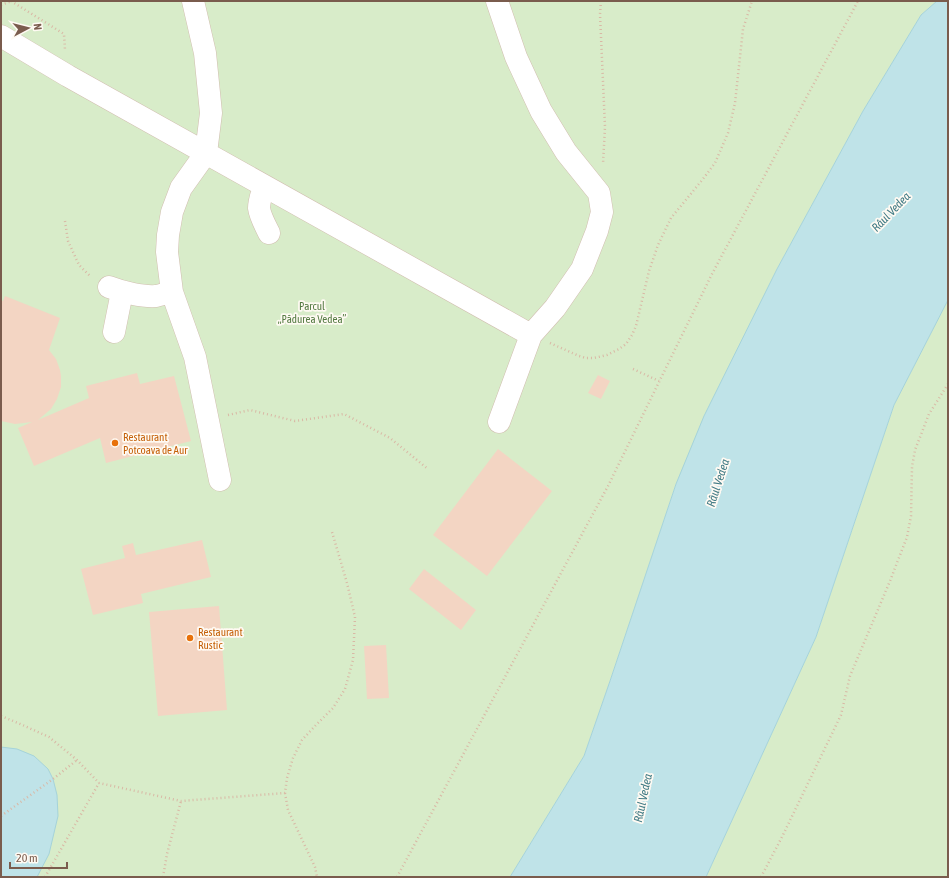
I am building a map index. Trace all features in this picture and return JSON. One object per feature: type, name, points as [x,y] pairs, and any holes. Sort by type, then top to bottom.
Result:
[{"type":"street","points":[[193,1],[204,53],[211,113],[206,153],[181,188],[172,212],[167,252],[172,292],[195,357],[220,480]]},
{"type":"street","points":[[497,1],[516,57],[541,111],[566,152],[599,193],[602,212],[597,231],[582,269],[556,308],[531,335],[499,422]]},
{"type":"street","points":[[1,36],[68,76],[531,335]]},
{"type":"street","points":[[264,186],[260,198],[259,208],[269,233]]},
{"type":"street","points":[[114,332],[116,289],[156,296],[172,292]]},
{"type":"path","points":[[1,5],[12,1],[64,34],[68,76]]},
{"type":"path","points":[[599,193],[603,165],[605,127],[600,14],[601,1]]},
{"type":"path","points":[[531,335],[578,356],[594,358],[607,355],[619,349],[626,344],[632,335],[636,326],[649,271],[658,245],[672,218],[715,163],[728,134],[735,103],[743,29],[752,1]]},
{"type":"path","points":[[397,877],[608,486],[712,274],[858,1]]},
{"type":"path","points":[[65,221],[68,241],[79,265],[93,279],[116,289]]},
{"type":"path","points":[[634,369],[659,381]]},
{"type":"path","points":[[761,877],[842,715],[850,676],[907,537],[911,516],[912,467],[916,450],[929,414],[948,384]]},
{"type":"path","points":[[208,420],[250,410],[295,421],[344,414],[390,438],[428,469]]},
{"type":"path","points":[[317,877],[315,867],[288,810],[285,793],[287,778],[293,758],[302,740],[333,708],[345,689],[353,660],[355,617],[332,532]]},
{"type":"path","points":[[1,716],[49,737],[77,760],[99,784],[181,801],[285,793]]},
{"type":"path","points":[[1,816],[77,760]]},
{"type":"path","points":[[45,877],[99,784]]},
{"type":"path","points":[[163,877],[167,854],[181,801]]},
{"type":"green space","name":"Parcul „Pădurea Vedea”","points":[[1,1],[937,1],[921,15],[863,111],[777,269],[676,484],[584,756],[510,877],[1,877]]},
{"type":"green space","points":[[948,300],[948,877],[706,877],[816,637],[894,405]]},
{"type":"water","name":"Râul Vedea","points":[[937,1],[948,1],[948,300],[894,405],[816,637],[706,877],[510,877],[584,756],[676,484],[704,416],[777,269],[863,111],[921,15]]},
{"type":"water","points":[[1,747],[17,749],[34,756],[48,769],[53,779],[57,795],[58,816],[49,854],[37,877],[1,877]]},
{"type":"building","points":[[5,296],[60,318],[49,350],[56,359],[60,370],[61,387],[57,399],[51,409],[38,420],[89,398],[86,386],[137,373],[140,384],[174,376],[191,441],[106,463],[100,438],[34,466],[18,428],[32,422],[15,424],[1,421],[1,300],[3,301]]},
{"type":"building","points":[[598,375],[610,381],[601,399],[588,393]]},
{"type":"building","points":[[498,449],[552,491],[487,576],[433,535]]},
{"type":"building","points":[[202,540],[211,577],[141,594],[143,603],[93,615],[81,569],[125,558],[122,546],[133,543],[136,555]]},
{"type":"building","points":[[424,569],[476,610],[461,630],[409,589]]},
{"type":"building","points":[[219,606],[227,710],[158,716],[149,612]]},
{"type":"building","points":[[386,645],[389,698],[367,699],[364,646]]},
{"type":"place","name":"Restaurant Potcoava de Aur","points":[[115,443]]},
{"type":"place","name":"Restaurant Rustic","points":[[190,638]]}]
